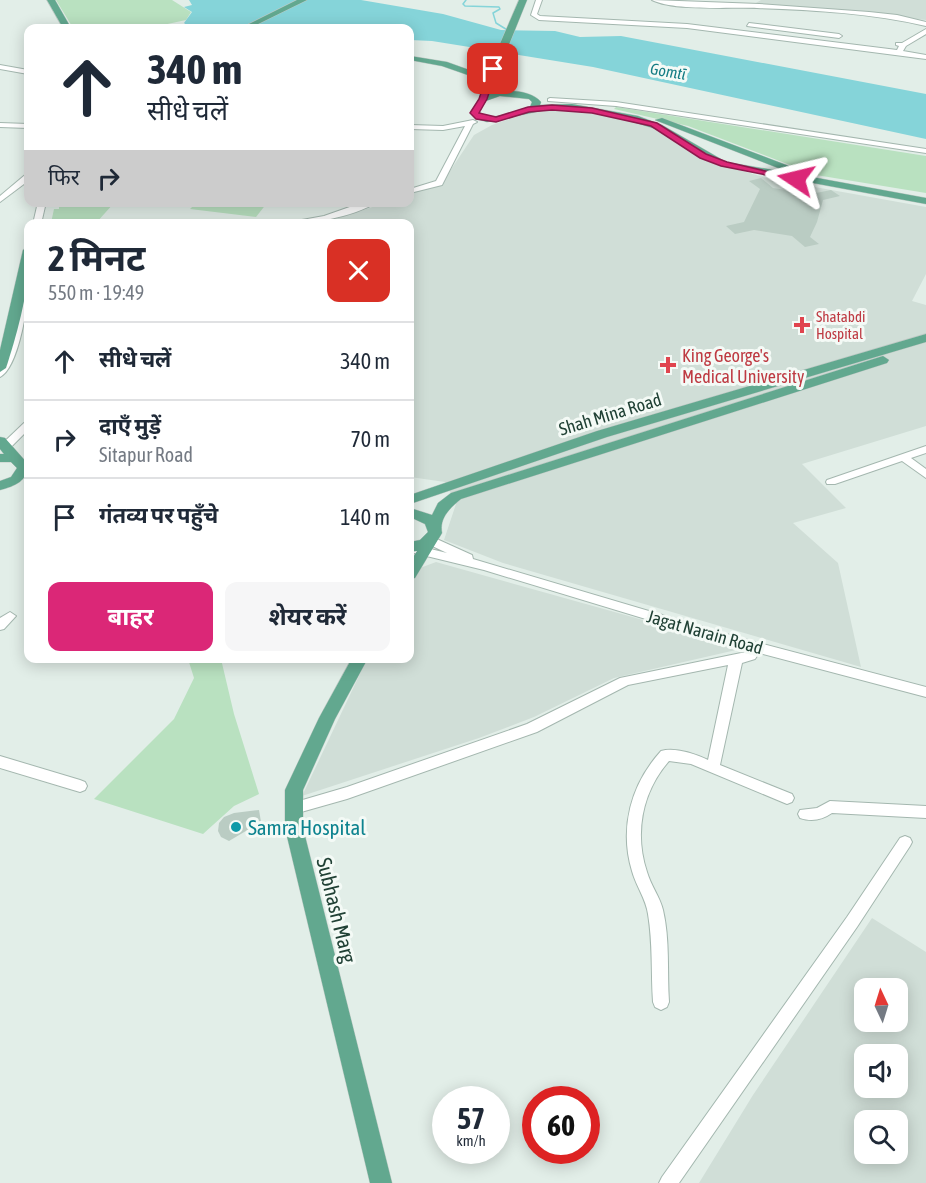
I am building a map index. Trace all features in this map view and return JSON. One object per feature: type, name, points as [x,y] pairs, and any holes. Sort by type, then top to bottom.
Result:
[{"type":"main road","points":[[43,0],[56,24]]},
{"type":"main road","points":[[51,0],[66,24]]},
{"type":"main road","points":[[253,24],[303,0]]},
{"type":"main road","points":[[523,0],[493,69],[477,115],[496,119],[533,109],[572,107],[592,110],[640,120],[669,132],[703,156],[724,164],[926,195]]},
{"type":"main road","points":[[414,60],[489,82],[500,92],[606,109],[680,127],[797,176],[926,201]]},
{"type":"main road","points":[[483,99],[499,93],[507,93]]},
{"type":"main road","points":[[532,97],[537,102],[533,109]]},
{"type":"main road","points":[[669,132],[680,127]]},
{"type":"main road","points":[[0,368],[24,268]]},
{"type":"main road","name":"Shah Mina Road","points":[[421,542],[444,506],[456,496],[699,418],[764,392],[926,338]]},
{"type":"main road","name":"Shah Mina Road","points":[[868,359],[926,347]]},
{"type":"main road","name":"Shah Mina Road","points":[[414,499],[546,453],[687,409],[764,392]]},
{"type":"main road","points":[[687,409],[699,418]]},
{"type":"main road","points":[[0,486],[16,480],[23,468],[2,448]]},
{"type":"main road","points":[[546,453],[557,464]]},
{"type":"main road","points":[[414,513],[425,517],[421,542],[414,562]]},
{"type":"main road","name":"Subhash Marg","points":[[357,663],[327,718],[294,790],[294,828],[381,1183]]},
{"type":"street","points":[[539,0],[534,15],[538,18],[635,23],[901,48],[926,31]]},
{"type":"street","points":[[655,0],[683,4],[763,6],[897,17],[926,24]]},
{"type":"street","points":[[763,6],[769,0]]},
{"type":"street","points":[[635,23],[675,17],[848,37]]},
{"type":"street","points":[[875,41],[926,57]]},
{"type":"street","points":[[0,67],[24,74]]},
{"type":"street","points":[[0,72],[24,75]]},
{"type":"street","points":[[550,100],[616,104],[926,151]]},
{"type":"street","points":[[414,190],[439,183],[463,135],[477,115]]},
{"type":"street","points":[[424,128],[457,123],[477,115]]},
{"type":"street","points":[[439,129],[470,123]]},
{"type":"street","points":[[0,125],[24,126]]},
{"type":"street","points":[[414,127],[439,129],[463,135]]},
{"type":"street","points":[[0,200],[24,180]]},
{"type":"street","points":[[318,219],[359,207]]},
{"type":"street","points":[[0,374],[11,354],[24,298]]},
{"type":"street","points":[[2,448],[24,429]]},
{"type":"street","points":[[831,482],[926,449]]},
{"type":"street","points":[[904,457],[926,475]]},
{"type":"street","name":"Jagat Narain Road","points":[[421,542],[485,566],[755,647],[926,692]]},
{"type":"street","points":[[0,626],[10,615]]},
{"type":"street","points":[[294,808],[347,793],[532,728],[626,681],[751,656],[755,647]]},
{"type":"street","points":[[714,767],[736,659]]},
{"type":"street","points":[[661,1002],[656,912],[639,874],[632,843],[641,792],[653,767],[666,755],[692,759],[787,798]]},
{"type":"street","points":[[0,762],[80,786]]},
{"type":"street","points":[[805,814],[820,814],[830,807],[926,812]]},
{"type":"street","points":[[668,1183],[852,922],[905,842]]},
{"type":"shaded area","points":[[761,0],[926,0],[926,20],[756,3]]},
{"type":"shaded area","name":"King George's Medical University","points":[[548,110],[590,112],[650,126],[712,162],[770,179],[926,207],[926,274],[912,301],[926,305],[926,426],[802,464],[846,508],[793,523],[838,563],[861,667],[503,563],[444,540],[456,504],[445,482],[414,478],[414,219],[335,219],[373,207],[414,207],[414,193],[442,183],[474,135],[492,125],[527,113]]},
{"type":"shaded area","points":[[436,562],[722,642],[736,650],[614,678],[534,717],[479,738],[302,796],[365,663],[414,663],[414,578],[420,568]]},
{"type":"shaded area","points":[[872,918],[926,952],[926,1183],[699,1183],[753,1095]]},
{"type":"green space","points":[[56,0],[172,0],[191,12],[186,20],[168,24],[71,24]]},
{"type":"green space","points":[[616,107],[926,156],[926,193],[816,175],[688,126],[614,109]]},
{"type":"green space","points":[[59,207],[110,207],[100,219],[52,219],[54,209],[59,209]]},
{"type":"green space","points":[[192,207],[264,207],[256,217],[190,209]]},
{"type":"green space","points":[[189,663],[222,663],[234,714],[259,794],[234,806],[203,834],[94,799],[174,719],[194,678]]},
{"type":"water","name":"Gomtī","points":[[189,0],[361,0],[443,14],[501,30],[555,31],[580,37],[621,36],[926,94],[926,139],[593,67],[432,41],[414,40],[414,24],[185,24],[192,12],[184,7],[192,5]]},
{"type":"building","points":[[761,178],[773,188],[811,194],[831,190],[840,196],[823,200],[810,237],[819,244],[805,247],[792,236],[754,230],[735,234],[726,226],[744,222],[760,189],[749,181]]},
{"type":"building","name":"Samra Hospital","points":[[259,810],[261,822],[229,841],[221,837],[218,831],[219,823],[224,817],[234,813]]},
{"type":"waterway","points":[[466,0],[463,4],[465,6],[499,7],[500,9],[493,13],[496,23],[509,31]]},
{"type":"place","name":"Shatabdi Hospital","points":[[802,325]]},
{"type":"place","name":"King George's Medical University","points":[[668,365]]},
{"type":"place","name":"Samra Hospital","points":[[236,827]]},
{"type":"route","points":[[493,69],[483,99],[474,113],[479,117],[491,120],[533,109],[572,107],[592,110],[654,124],[703,156],[724,164],[796,179]]}]
